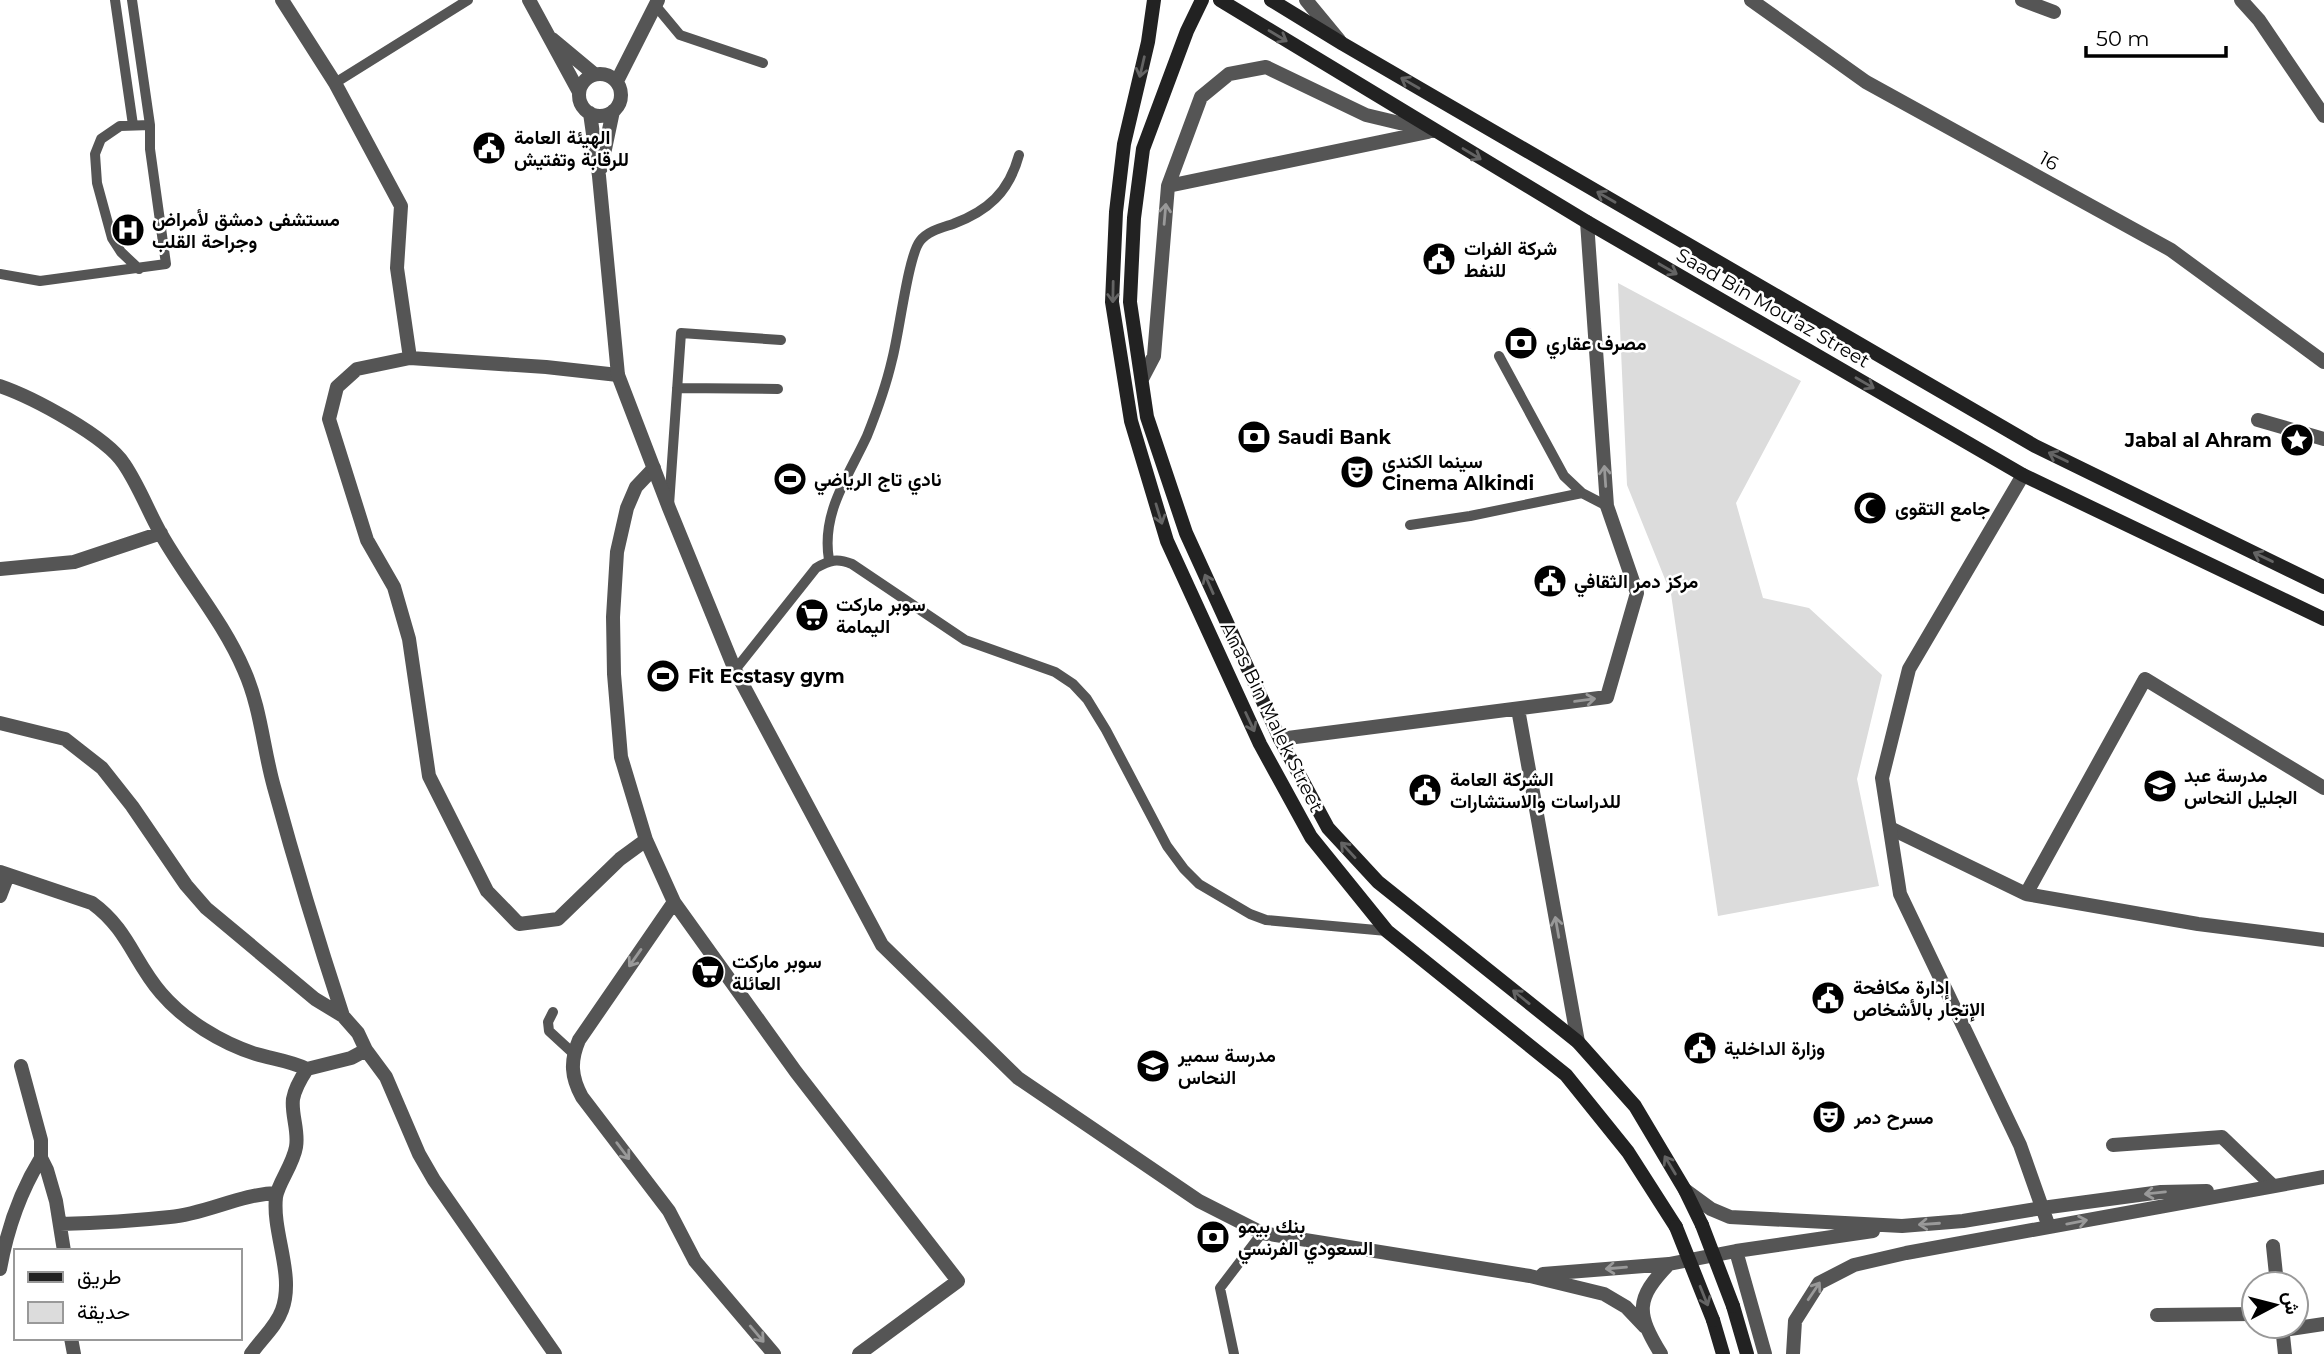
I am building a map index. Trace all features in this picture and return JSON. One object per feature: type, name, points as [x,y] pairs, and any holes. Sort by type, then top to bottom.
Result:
[{"type":"main road","name":"Anas Bin Malek Street","points":[[1154,0],[1148,42],[1124,144],[1116,212],[1112,302],[1131,421],[1167,541],[1260,744],[1311,837],[1387,932],[1566,1075],[1628,1152],[1676,1227],[1723,1354]]},
{"type":"main road","name":"Anas Bin Malek Street","points":[[1202,0],[1187,31],[1143,149],[1137,190],[1130,302],[1147,417],[1186,533],[1280,739],[1328,828],[1378,882],[1578,1042],[1635,1106],[1685,1190],[1702,1226],[1733,1306],[1747,1354]]},
{"type":"main road","name":"Saad Bin Mou'az Street","points":[[1220,0],[1433,131],[2023,475],[2324,620]]},
{"type":"main road","name":"Saad Bin Mou'az Street","points":[[1271,0],[2035,446],[2324,587]]},
{"type":"street","points":[[282,0],[335,83],[401,206],[397,268],[410,358]]},
{"type":"street","points":[[529,0],[579,92],[583,108],[590,113],[606,115],[613,111]]},
{"type":"street","points":[[1306,0],[1343,44]]},
{"type":"street","name":"16","points":[[1751,0],[1866,82],[2171,250],[2324,362]]},
{"type":"street","points":[[2022,0],[2054,12]]},
{"type":"street","points":[[2241,0],[2259,20],[2324,116]]},
{"type":"street","points":[[599,176],[613,111],[621,97],[617,81],[656,2]]},
{"type":"street","points":[[546,33],[594,74],[610,76],[617,81]]},
{"type":"street","points":[[1143,377],[1154,356],[1168,186],[1201,97],[1229,74],[1266,67],[1366,115],[1433,131]]},
{"type":"street","points":[[579,92],[587,78],[594,74]]},
{"type":"street","points":[[590,113],[599,176],[618,375],[735,670],[882,945],[1018,1078],[1199,1201],[1262,1233],[1530,1276],[1604,1294],[1626,1307],[1645,1327],[1661,1354]]},
{"type":"street","points":[[1168,186],[1433,131]]},
{"type":"street","points":[[1280,739],[1608,697],[1637,593],[1607,506],[1587,222]]},
{"type":"street","points":[[618,375],[546,367],[410,358],[357,369],[337,387],[329,419],[367,540],[394,587],[409,639],[429,776],[488,891],[519,924],[558,919],[620,859],[646,840]]},
{"type":"street","points":[[0,386],[42,403],[114,451],[124,462],[161,533],[243,667],[254,695],[290,847],[343,1016]]},
{"type":"street","points":[[2258,420],[2324,439]]},
{"type":"street","points":[[654,468],[636,487],[627,508],[617,552],[613,617],[614,674],[621,757],[646,840],[674,902],[796,1072],[958,1281],[859,1354]]},
{"type":"street","points":[[2023,475],[1909,669],[1882,778],[1900,894],[2020,1145],[2049,1227]]},
{"type":"street","points":[[0,569],[74,562],[161,533]]},
{"type":"street","points":[[2026,894],[2145,679],[2324,788]]},
{"type":"street","points":[[1518,709],[1578,1042]]},
{"type":"street","points":[[0,723],[65,738],[102,768],[132,806],[186,885],[206,908],[315,999],[343,1016],[358,1033],[366,1050],[386,1077],[419,1154],[434,1180],[555,1354]]},
{"type":"street","points":[[1890,828],[2026,894],[2198,924],[2324,940]]},
{"type":"street","points":[[0,896],[4,874],[92,903],[118,926],[160,992],[201,1026],[252,1052],[307,1069],[351,1058],[366,1050]]},
{"type":"street","points":[[674,902],[598,1012],[574,1054],[572,1067],[575,1084],[673,1217],[695,1261],[774,1354]]},
{"type":"street","points":[[21,1066],[41,1140],[41,1158],[57,1201],[64,1249]]},
{"type":"street","points":[[251,1354],[282,1309],[285,1291],[283,1258],[277,1232],[277,1193],[289,1171],[296,1147],[293,1100],[307,1069]]},
{"type":"street","points":[[2113,1145],[2222,1137],[2272,1185]]},
{"type":"street","points":[[0,1269],[6,1238],[19,1202],[30,1175],[41,1158]]},
{"type":"street","points":[[1793,1354],[1796,1321],[1819,1283],[1854,1265],[2324,1177]]},
{"type":"street","points":[[1685,1190],[1712,1209],[1730,1217],[1902,1226]]},
{"type":"street","points":[[1530,1276],[1669,1264],[1735,1251],[1902,1226],[1963,1221],[2161,1192],[2222,1194]]},
{"type":"street","points":[[60,1224],[169,1218],[263,1194],[277,1193]]},
{"type":"street","points":[[2273,1246],[2276,1270]]},
{"type":"street","points":[[1735,1251],[1765,1354]]},
{"type":"street","points":[[1645,1327],[1643,1304],[1646,1292],[1650,1283],[1669,1264]]},
{"type":"street","points":[[2157,1315],[2240,1314]]},
{"type":"lane","points":[[115,0],[133,125]]},
{"type":"lane","points":[[0,274],[40,281],[166,264],[132,0]]},
{"type":"lane","points":[[335,83],[468,0]]},
{"type":"lane","points":[[656,2],[680,35],[763,63]]},
{"type":"lane","points":[[139,269],[121,252],[112,238],[97,183],[95,154],[101,139],[120,126],[150,125]]},
{"type":"lane","points":[[829,560],[828,519],[880,401],[892,362],[915,248],[928,234],[968,218],[992,204],[1010,182],[1019,155]]},
{"type":"lane","points":[[669,508],[681,333],[781,340]]},
{"type":"lane","points":[[1499,356],[1564,476],[1583,493],[1607,506]]},
{"type":"lane","points":[[677,388],[778,390]]},
{"type":"lane","points":[[1410,525],[1583,493]]},
{"type":"lane","points":[[735,670],[816,568],[829,560],[840,559],[852,564],[965,640],[1055,672],[1073,684],[1087,699],[1105,730],[1167,846],[1199,884],[1250,915],[1266,920],[1387,932]]},
{"type":"lane","points":[[553,1012],[547,1028],[574,1054]]},
{"type":"lane","points":[[1234,1354],[1220,1288],[1262,1233]]},
{"type":"green space","points":[[1618,283],[1801,381],[1736,503],[1763,598],[1809,608],[1882,675],[1857,779],[1879,886],[1718,916],[1671,594],[1627,485]]},
{"type":"place","name":"الهيئة العامة للرقابة وتفتيش","points":[[489,148]]},
{"type":"place","name":"مستشفى دمشق لأمراض وجراحة القلب","points":[[128,230]]},
{"type":"place","name":"شركة الفرات للنفط","points":[[1439,259]]},
{"type":"place","name":"مصرف عقاري","points":[[1521,343]]},
{"type":"place","name":"Saudi Bank","points":[[1254,437]]},
{"type":"place","name":"Jabal al Ahram","points":[[2297,440]]},
{"type":"place","name":"سينما الكندي Cinema Alkindi","points":[[1357,472]]},
{"type":"place","name":"نادي تاج الرياضي","points":[[790,479]]},
{"type":"place","name":"جامع التقوى","points":[[1870,508]]},
{"type":"place","name":"مركز دمر الثقافي","points":[[1550,581]]},
{"type":"place","name":"سوبر ماركت اليمامة","points":[[812,615]]},
{"type":"place","name":"Fit Ecstasy gym","points":[[663,676]]},
{"type":"place","name":"مدرسة عبد الجليل النحاس","points":[[2160,786]]},
{"type":"place","name":"الشركة العامة للدراسات والاستشارات","points":[[1425,790]]},
{"type":"place","name":"سوبر ماركت العائلة","points":[[708,972]]},
{"type":"place","name":"إدارة مكافحة الإتجار بالأشخاص","points":[[1828,998]]},
{"type":"place","name":"وزارة الداخلية","points":[[1700,1048]]},
{"type":"place","name":"مدرسة سمير النحاس","points":[[1153,1066]]},
{"type":"place","name":"مسرح دمر","points":[[1829,1117]]},
{"type":"place","name":"بنك بيمو السعودي الفرنسي","points":[[1213,1237]]}]
